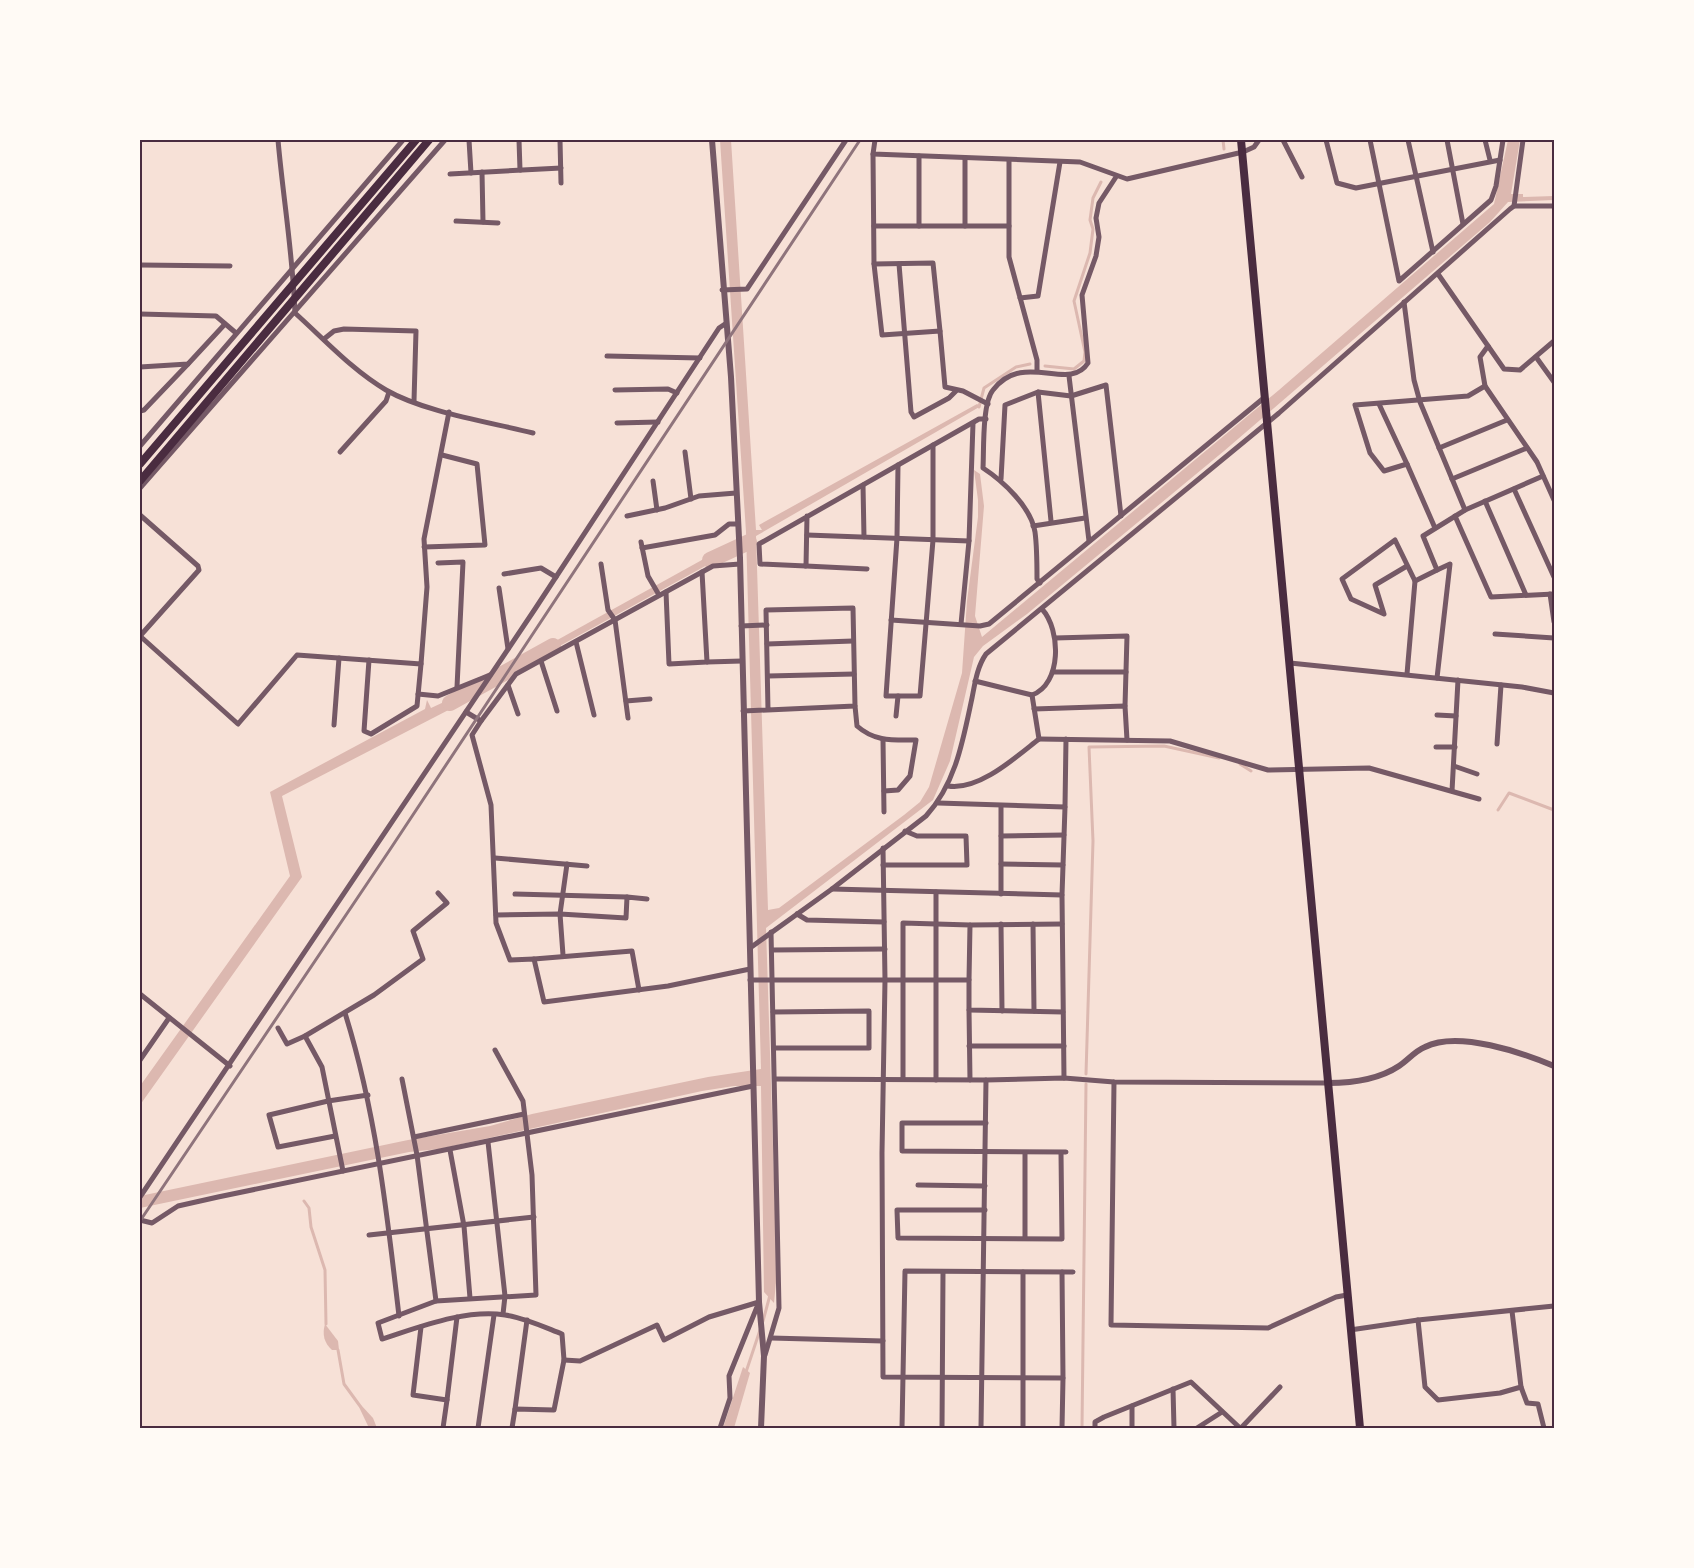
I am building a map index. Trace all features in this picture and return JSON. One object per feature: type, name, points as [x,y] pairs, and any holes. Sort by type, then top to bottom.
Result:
[{"type":"main road","points":[[140,464],[385,173],[416,140]]},
{"type":"main road","points":[[140,481],[429,140]]},
{"type":"main road","points":[[1241,140],[1360,1428]]},
{"type":"street","points":[[278,140],[285,218],[293,265],[295,313],[367,377],[390,392],[449,412],[533,433]]},
{"type":"street","points":[[140,446],[293,265],[403,140]]},
{"type":"street","points":[[140,488],[445,140]]},
{"type":"street","points":[[469,140],[471,172]]},
{"type":"street","points":[[519,140],[520,170]]},
{"type":"street","points":[[560,140],[561,183]]},
{"type":"street","points":[[712,140],[726,290],[725,324],[743,626],[750,969],[754,980],[753,1086],[759,1302],[765,1356],[761,1428]]},
{"type":"street","points":[[726,290],[747,289],[846,140]]},
{"type":"street","points":[[875,140],[873,154],[874,264],[882,335],[940,331]]},
{"type":"street","points":[[873,154],[1080,162],[1116,177],[1136,179],[1243,152],[1254,147],[1259,140]]},
{"type":"street","points":[[1283,140],[1302,177]]},
{"type":"street","points":[[1326,140],[1336,183],[1356,188],[1490,160],[1500,160]]},
{"type":"street","points":[[1370,140],[1398,281],[1491,200],[1503,140]]},
{"type":"street","points":[[1408,140],[1433,252]]},
{"type":"street","points":[[1447,140],[1463,224]]},
{"type":"street","points":[[1485,140],[1490,160]]},
{"type":"street","points":[[1514,204],[1523,140]]},
{"type":"street","points":[[919,226],[920,156]]},
{"type":"street","points":[[965,158],[965,226]]},
{"type":"street","points":[[1009,160],[1009,257],[1038,371]]},
{"type":"street","points":[[1020,298],[1038,296],[1060,162]]},
{"type":"street","points":[[450,174],[561,168]]},
{"type":"street","points":[[482,172],[483,222]]},
{"type":"street","points":[[1040,583],[1033,526],[1012,491],[1001,479],[983,468],[987,403],[992,390],[1017,372],[1038,371],[1069,376],[1084,370],[1088,363],[1082,296],[1096,256],[1099,237],[1096,218],[1099,203],[1116,177]]},
{"type":"street","points":[[750,948],[832,889],[938,803],[948,786],[961,751],[975,681],[986,654],[1267,422],[1438,274],[1514,204],[1554,206]]},
{"type":"street","points":[[456,221],[498,223]]},
{"type":"street","points":[[874,226],[1009,226]]},
{"type":"street","points":[[874,264],[933,263],[945,387],[987,403]]},
{"type":"street","points":[[899,264],[911,412],[914,417],[949,398],[956,391]]},
{"type":"street","points":[[140,265],[230,266]]},
{"type":"street","points":[[1438,274],[1504,369],[1520,370],[1554,341]]},
{"type":"street","points":[[1404,302],[1414,381],[1420,402],[1465,510]]},
{"type":"street","points":[[140,314],[216,316],[236,333]]},
{"type":"street","points":[[141,412],[225,324]]},
{"type":"street","points":[[140,1197],[487,681],[719,328],[725,324]]},
{"type":"street","points":[[324,339],[334,331],[344,329],[416,331],[414,401]]},
{"type":"street","points":[[1488,346],[1480,357],[1485,386],[1527,448],[1554,500]]},
{"type":"street","points":[[608,356],[700,358]]},
{"type":"street","points":[[1536,357],[1554,382]]},
{"type":"street","points":[[140,367],[188,364]]},
{"type":"street","points":[[1069,376],[1089,541]]},
{"type":"street","points":[[1001,479],[1005,405],[1038,392],[1071,396],[1106,385],[1121,516]]},
{"type":"street","points":[[1407,464],[1384,471],[1370,453],[1354,405],[1420,402],[1468,396],[1485,386]]},
{"type":"street","points":[[615,390],[668,389],[677,393]]},
{"type":"street","points":[[340,452],[386,401],[390,392]]},
{"type":"street","points":[[1038,392],[1051,521]]},
{"type":"street","points":[[891,620],[980,626],[989,624],[1265,398]]},
{"type":"street","points":[[1379,404],[1435,528]]},
{"type":"street","points":[[369,660],[364,731],[371,734],[417,706],[427,587],[424,547],[449,412]]},
{"type":"street","points":[[867,569],[760,564],[759,544],[979,419],[986,419]]},
{"type":"street","points":[[1439,448],[1507,420]]},
{"type":"street","points":[[617,423],[658,422]]},
{"type":"street","points":[[963,624],[969,541],[973,423]]},
{"type":"street","points":[[898,465],[897,538],[886,696],[920,696],[933,540],[933,446]]},
{"type":"street","points":[[1452,479],[1527,448]]},
{"type":"street","points":[[684,452],[691,499]]},
{"type":"street","points":[[424,547],[485,545],[477,464],[442,454]]},
{"type":"street","points":[[1437,570],[1423,536],[1465,510],[1543,476]]},
{"type":"street","points":[[653,481],[657,510]]},
{"type":"street","points":[[862,486],[864,537]]},
{"type":"street","points":[[1515,489],[1554,577]]},
{"type":"street","points":[[627,516],[657,510],[691,499],[736,493]]},
{"type":"street","points":[[1485,501],[1526,595]]},
{"type":"street","points":[[140,515],[198,566],[199,570],[140,636],[238,724],[297,655],[421,664]]},
{"type":"street","points":[[806,566],[807,516]]},
{"type":"street","points":[[1455,516],[1491,597],[1552,594],[1554,622]]},
{"type":"street","points":[[1033,526],[1051,521],[1085,518]]},
{"type":"street","points":[[659,594],[648,576],[642,545],[714,535],[729,524],[738,524]]},
{"type":"street","points":[[807,535],[969,541]]},
{"type":"street","points":[[1407,566],[1375,585],[1384,614],[1351,599],[1342,579],[1395,540],[1415,581],[1407,674]]},
{"type":"street","points":[[438,563],[463,562],[457,687]]},
{"type":"street","points":[[601,564],[608,610],[614,619],[628,718]]},
{"type":"street","points":[[639,990],[632,951],[510,960],[496,923],[492,805],[472,735],[516,674],[713,566],[740,564]]},
{"type":"street","points":[[1415,581],[1450,564],[1437,678]]},
{"type":"street","points":[[504,574],[541,568],[556,577]]},
{"type":"street","points":[[702,572],[707,662]]},
{"type":"street","points":[[499,588],[508,649]]},
{"type":"street","points":[[666,592],[669,664],[742,662]]},
{"type":"street","points":[[765,710],[768,676],[764,625],[766,610],[852,608],[857,726],[868,736],[883,740],[916,740],[910,776],[898,790],[884,791]]},
{"type":"street","points":[[1032,696],[1049,683],[1053,672],[1054,627],[1042,609]]},
{"type":"street","points":[[743,626],[764,625]]},
{"type":"street","points":[[1495,634],[1554,638]]},
{"type":"street","points":[[1055,638],[1127,636],[1125,706],[1127,740]]},
{"type":"street","points":[[767,644],[853,641]]},
{"type":"street","points":[[576,642],[594,715]]},
{"type":"street","points":[[334,725],[339,658]]},
{"type":"street","points":[[541,661],[557,711]]},
{"type":"street","points":[[1290,663],[1407,674],[1554,693]]},
{"type":"street","points":[[1053,672],[1126,672]]},
{"type":"street","points":[[418,694],[438,696],[491,674]]},
{"type":"street","points":[[768,676],[854,674]]},
{"type":"street","points":[[1452,790],[1458,680]]},
{"type":"street","points":[[975,681],[1032,696]]},
{"type":"street","points":[[508,685],[518,714]]},
{"type":"street","points":[[1497,744],[1502,685]]},
{"type":"street","points":[[896,716],[898,696]]},
{"type":"street","points":[[1032,696],[1039,739]]},
{"type":"street","points":[[626,701],[650,699]]},
{"type":"street","points":[[746,711],[855,706]]},
{"type":"street","points":[[1034,709],[1125,706]]},
{"type":"street","points":[[466,712],[481,721]]},
{"type":"street","points":[[1437,715],[1456,716]]},
{"type":"street","points":[[948,786],[960,788],[986,776],[1039,739],[1170,741],[1234,758],[1259,768],[1299,770],[1369,768],[1479,799]]},
{"type":"street","points":[[883,740],[884,812]]},
{"type":"street","points":[[1064,1078],[1062,895],[1066,740]]},
{"type":"street","points":[[1436,747],[1455,747]]},
{"type":"street","points":[[1454,766],[1477,774]]},
{"type":"street","points":[[938,803],[1065,807]]},
{"type":"street","points":[[1001,806],[1001,894]]},
{"type":"street","points":[[883,865],[967,865],[966,836],[917,836],[905,831]]},
{"type":"street","points":[[1001,836],[1064,835]]},
{"type":"street","points":[[883,848],[885,949],[882,1153],[883,1377],[1063,1378]]},
{"type":"street","points":[[495,858],[587,866]]},
{"type":"street","points":[[564,955],[560,914],[567,864]]},
{"type":"street","points":[[1001,864],[1063,865]]},
{"type":"street","points":[[832,889],[1062,895]]},
{"type":"street","points":[[936,892],[936,1080]]},
{"type":"street","points":[[278,1028],[287,1044],[305,1036],[345,1013],[423,959],[413,931],[447,903],[438,893]]},
{"type":"street","points":[[515,894],[647,899]]},
{"type":"street","points":[[496,915],[560,914],[626,918],[627,897]]},
{"type":"street","points":[[797,914],[807,920],[884,922]]},
{"type":"street","points":[[903,1079],[903,923],[1062,924]]},
{"type":"street","points":[[1001,924],[1002,1011]]},
{"type":"street","points":[[1033,924],[1034,1011]]},
{"type":"street","points":[[970,925],[970,1080]]},
{"type":"street","points":[[765,1356],[779,1308],[776,1079],[770,933]]},
{"type":"street","points":[[772,950],[885,949]]},
{"type":"street","points":[[534,958],[544,1002],[639,990],[750,969]]},
{"type":"street","points":[[754,980],[969,980]]},
{"type":"street","points":[[140,994],[230,1066]]},
{"type":"street","points":[[969,1010],[1063,1012]]},
{"type":"street","points":[[772,1012],[869,1011],[869,1048],[775,1048]]},
{"type":"street","points":[[345,1013],[368,1095],[381,1163],[399,1316]]},
{"type":"street","points":[[140,1060],[170,1018]]},
{"type":"street","points":[[305,1036],[322,1067],[343,1171]]},
{"type":"street","points":[[776,1079],[1064,1078],[1114,1082],[1328,1083],[1378,1076],[1399,1066],[1426,1046],[1442,1042],[1483,1044],[1524,1053],[1554,1066]]},
{"type":"street","points":[[969,1046],[1064,1046]]},
{"type":"street","points":[[495,1050],[523,1101],[534,1217],[536,1295],[436,1300],[378,1323],[382,1338],[457,1317],[503,1314],[527,1320],[562,1334],[564,1360],[554,1410],[515,1409]]},
{"type":"street","points":[[402,1079],[417,1155],[436,1300]]},
{"type":"street","points":[[981,1428],[986,1080]]},
{"type":"street","points":[[1114,1082],[1112,1325],[1268,1328],[1347,1294]]},
{"type":"street","points":[[140,1220],[153,1223],[178,1206],[488,1142],[526,1131],[753,1086]]},
{"type":"street","points":[[335,1136],[278,1147],[269,1115],[328,1101],[368,1095]]},
{"type":"street","points":[[414,1137],[524,1114]]},
{"type":"street","points":[[985,1210],[897,1210],[898,1238],[1062,1239],[1063,1153],[902,1151],[902,1122],[986,1123]]},
{"type":"street","points":[[488,1142],[505,1296],[503,1314]]},
{"type":"street","points":[[450,1150],[464,1226],[470,1299]]},
{"type":"street","points":[[1025,1153],[1025,1238]]},
{"type":"street","points":[[918,1185],[985,1186]]},
{"type":"street","points":[[369,1235],[534,1217]]},
{"type":"street","points":[[902,1428],[904,1271],[1074,1272]]},
{"type":"street","points":[[942,1428],[943,1272]]},
{"type":"street","points":[[1023,1272],[1023,1428]]},
{"type":"street","points":[[1062,1272],[1062,1428]]},
{"type":"street","points":[[564,1360],[580,1361],[657,1325],[664,1340],[709,1317],[759,1302]]},
{"type":"street","points":[[720,1428],[730,1398],[729,1376],[759,1302]]},
{"type":"street","points":[[1350,1330],[1418,1320],[1554,1306]]},
{"type":"street","points":[[1512,1311],[1521,1387],[1527,1403],[1538,1404],[1544,1428]]},
{"type":"street","points":[[478,1428],[494,1315]]},
{"type":"street","points":[[443,1428],[457,1317]]},
{"type":"street","points":[[512,1428],[527,1320]]},
{"type":"street","points":[[1418,1320],[1425,1387],[1438,1400],[1500,1393],[1521,1387]]},
{"type":"street","points":[[421,1327],[413,1395],[447,1400]]},
{"type":"street","points":[[771,1338],[883,1341]]},
{"type":"street","points":[[1095,1428],[1095,1422],[1191,1382],[1241,1428],[1280,1388]]},
{"type":"street","points":[[1173,1389],[1174,1428]]},
{"type":"street","points":[[1132,1406],[1132,1428]]},
{"type":"street","points":[[1197,1428],[1222,1412]]},
{"type":"shaded area","points":[[720,140],[731,140],[756,530],[762,530],[759,525],[977,404],[981,406],[756,536],[768,910],[779,908],[904,815],[920,802],[929,787],[962,673],[967,601],[978,517],[974,470],[980,474],[984,506],[975,616],[982,637],[1279,390],[1494,204],[1508,140],[1520,140],[1511,194],[1523,194],[1523,197],[1554,196],[1554,200],[1508,202],[1490,222],[1224,451],[1027,614],[983,646],[974,657],[950,761],[933,800],[766,928],[777,1272],[774,1303],[764,1292],[761,1086],[734,1086],[702,1091],[439,1149],[409,1152],[140,1208],[140,1196],[408,1140],[490,1126],[532,1114],[708,1077],[761,1069],[746,532]]},
{"type":"shaded area","points":[[729,545],[729,553],[536,659],[532,654]]},
{"type":"shaded area","points":[[472,689],[464,702],[282,796],[302,877],[140,1105],[140,1086],[290,876],[270,792],[425,709],[427,700],[431,708]]},
{"type":"shaded area","points":[[325,1324],[338,1341],[339,1350],[332,1350],[325,1341]]},
{"type":"shaded area","points":[[743,1367],[750,1373],[734,1428],[723,1428]]},
{"type":"shaded area","points":[[361,1405],[373,1418],[377,1428],[369,1428],[359,1407]]},
{"type":"waterway","points":[[1223,140],[1224,149]]},
{"type":"waterway","points":[[1045,366],[1074,369],[1084,361],[1085,352],[1074,301],[1090,253],[1093,198],[1101,182]]},
{"type":"waterway","points":[[979,407],[984,388],[1016,367],[1030,364]]},
{"type":"waterway","points":[[710,560],[749,542]]},
{"type":"waterway","points":[[450,703],[553,646]]},
{"type":"waterway","points":[[1086,1074],[1093,841],[1089,747],[1164,746],[1219,758]]},
{"type":"waterway","points":[[1240,764],[1251,771]]},
{"type":"waterway","points":[[1498,810],[1509,793],[1554,810]]},
{"type":"waterway","points":[[1082,1428],[1086,1084]]},
{"type":"waterway","points":[[304,1201],[309,1208],[311,1227],[325,1270],[326,1324]]},
{"type":"waterway","points":[[763,1321],[770,1295]]},
{"type":"waterway","points":[[746,1372],[760,1330]]},
{"type":"waterway","points":[[338,1350],[344,1384],[360,1406]]},
{"type":"railway","points":[[140,1221],[389,851],[860,140]]}]
